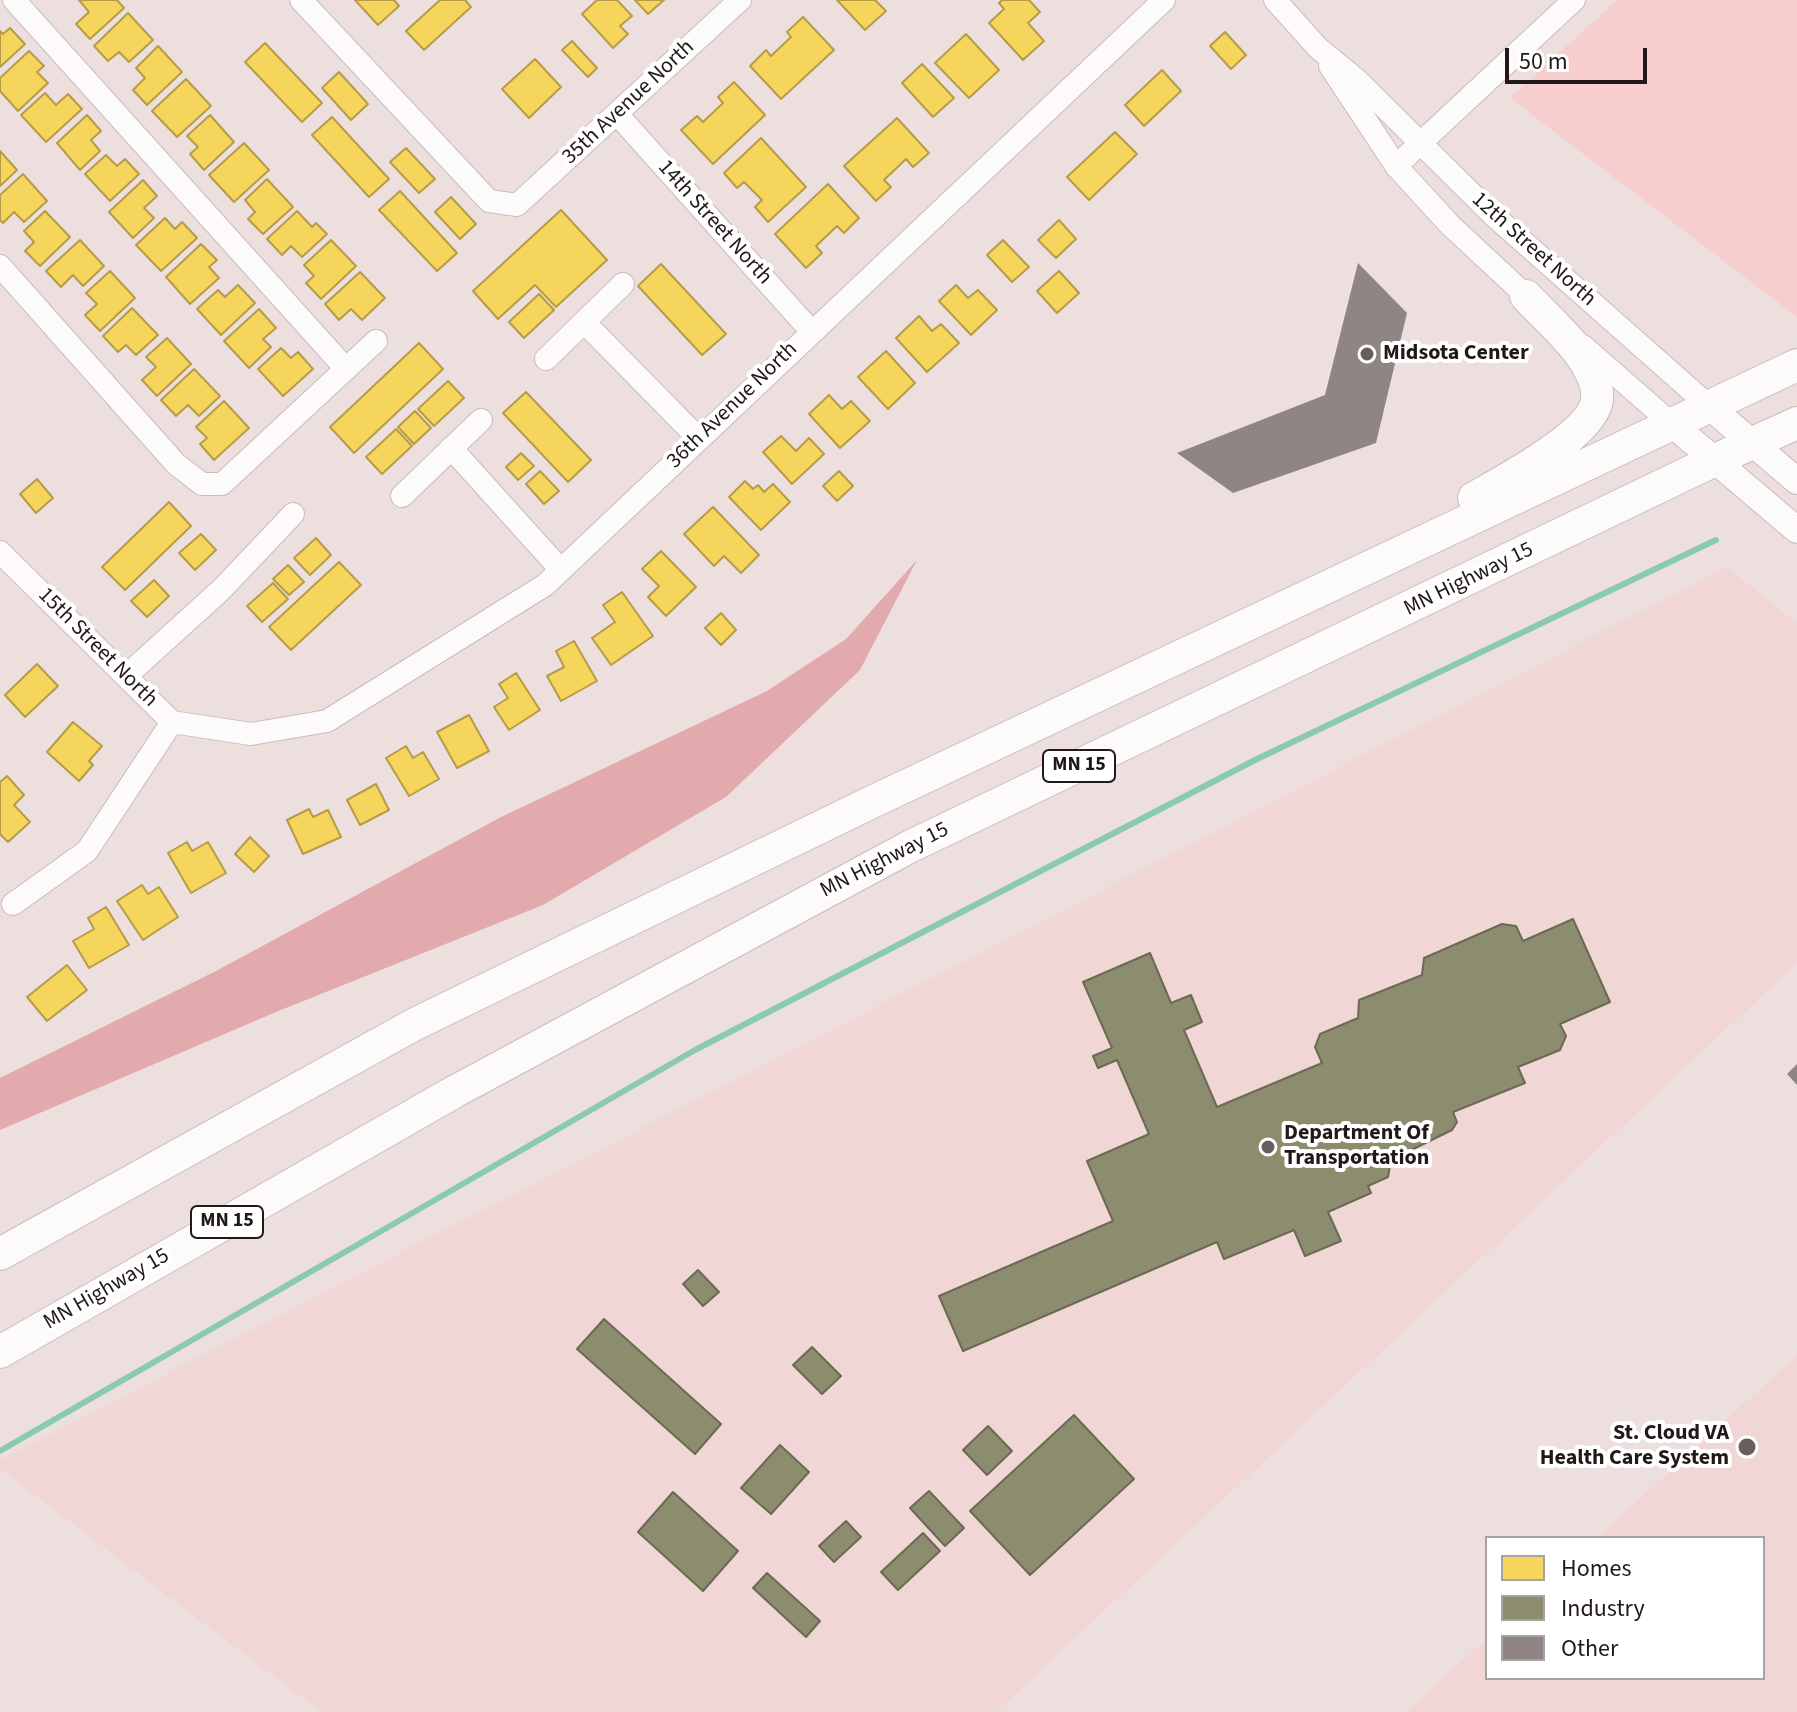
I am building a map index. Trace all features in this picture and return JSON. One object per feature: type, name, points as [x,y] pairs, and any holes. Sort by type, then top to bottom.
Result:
[{"type":"highway","points":[[1242,627],[1482,493],[1558,447],[1578,431],[1597,400],[1590,371],[1579,351],[1526,296]]},
{"type":"highway","name":"MN 15","points":[[0,1254],[415,1024],[860,808],[1797,365]]},
{"type":"highway","name":"MN Highway 15","points":[[0,1352],[454,1092],[909,847],[1797,423]]},
{"type":"main road","name":"12th Street North","points":[[1710,407],[1797,481]]},
{"type":"main road","points":[[1672,424],[1797,530]]},
{"type":"street","points":[[14,0],[346,369]]},
{"type":"street","name":"35th Avenue North","points":[[301,0],[489,201],[517,205],[740,0]]},
{"type":"street","name":"36th Avenue North","points":[[251,734],[327,721],[545,585],[1164,0]]},
{"type":"street","name":"12th Street North","points":[[1275,0],[1318,48],[1396,166],[1450,225],[1672,424]]},
{"type":"street","points":[[1396,166],[1574,0]]},
{"type":"street","name":"12th Street North","points":[[1318,48],[1357,80],[1493,215],[1710,407]]},
{"type":"street","name":"14th Street North","points":[[617,114],[811,331]]},
{"type":"street","points":[[0,266],[176,464],[202,484],[222,484],[376,341]]},
{"type":"street","points":[[546,359],[623,284]]},
{"type":"street","points":[[584,322],[699,439]]},
{"type":"street","points":[[402,496],[481,420]]},
{"type":"street","points":[[451,448],[561,570]]},
{"type":"street","points":[[126,676],[222,589],[293,514]]},
{"type":"street","name":"15th Street North","points":[[0,552],[172,722],[251,734]]},
{"type":"street","points":[[13,904],[87,851],[172,722]]},
{"type":"shaded area","points":[[1617,0],[1797,0],[1797,317],[1510,98]]},
{"type":"shaded area","points":[[917,560],[860,670],[726,797],[543,905],[276,1012],[0,1130],[0,1078],[216,971],[501,817],[767,691],[846,639]]},
{"type":"shaded area","points":[[1727,567],[1797,623],[1797,963],[996,1712],[321,1712],[0,1469],[0,1460]]},
{"type":"shaded area","name":"St. Cloud VA Health Care System","points":[[1797,1355],[1797,1712],[1406,1712],[1485,1640],[1485,1680],[1765,1680],[1765,1536],[1599,1536]]},
{"type":"building: Homes","points":[[79,0],[117,0],[124,8],[90,39],[76,24],[89,12]]},
{"type":"building: Homes","points":[[355,0],[394,0],[399,6],[378,25]]},
{"type":"building: Homes","points":[[440,0],[465,0],[471,7],[424,50],[406,31]]},
{"type":"building: Homes","points":[[597,0],[617,0],[632,16],[620,26],[628,34],[613,48],[582,14]]},
{"type":"building: Homes","points":[[635,0],[664,0],[648,14]]},
{"type":"building: Homes","points":[[837,0],[875,0],[886,11],[865,30]]},
{"type":"building: Homes","points":[[1002,0],[1029,0],[1040,12],[1028,23],[1044,41],[1023,60],[989,23],[1004,9],[999,3]]},
{"type":"building: Homes","points":[[128,13],[153,40],[129,62],[119,52],[108,61],[94,46]]},
{"type":"building: Homes","points":[[803,17],[834,50],[781,99],[750,66],[766,50],[771,56],[791,37],[787,32]]},
{"type":"building: Homes","points":[[10,28],[25,44],[0,67],[0,31],[3,34]]},
{"type":"building: Homes","points":[[1225,32],[1246,55],[1231,69],[1210,46]]},
{"type":"building: Homes","points":[[966,34],[999,70],[969,98],[935,63]]},
{"type":"building: Homes","points":[[572,41],[597,68],[588,77],[562,50]]},
{"type":"building: Homes","points":[[265,43],[322,103],[302,122],[245,62]]},
{"type":"building: Homes","points":[[158,46],[182,72],[147,105],[133,90],[145,78],[136,68]]},
{"type":"building: Homes","points":[[29,51],[44,66],[37,72],[48,83],[18,111],[0,91],[0,78]]},
{"type":"building: Homes","points":[[535,59],[561,87],[529,118],[502,89]]},
{"type":"building: Homes","points":[[922,64],[954,98],[933,117],[902,83]]},
{"type":"building: Homes","points":[[1162,70],[1181,91],[1144,126],[1125,105]]},
{"type":"building: Homes","points":[[339,72],[368,104],[351,120],[322,88]]},
{"type":"building: Homes","points":[[186,79],[211,106],[177,137],[152,111]]},
{"type":"building: Homes","points":[[734,82],[765,115],[713,164],[681,130],[697,116],[703,122],[723,103],[718,97]]},
{"type":"building: Homes","points":[[45,93],[56,105],[68,94],[82,109],[46,142],[21,115]]},
{"type":"building: Homes","points":[[87,115],[101,131],[91,140],[100,151],[80,170],[57,143]]},
{"type":"building: Homes","points":[[210,115],[234,142],[204,170],[190,154],[198,147],[187,136]]},
{"type":"building: Homes","points":[[332,117],[389,179],[369,197],[312,135]]},
{"type":"building: Homes","points":[[897,118],[929,153],[913,167],[906,159],[884,180],[891,187],[876,201],[844,166]]},
{"type":"building: Homes","points":[[1115,132],[1137,154],[1089,200],[1067,177]]},
{"type":"building: Homes","points":[[761,138],[806,187],[768,222],[755,207],[762,200],[744,182],[737,188],[724,173]]},
{"type":"building: Homes","points":[[244,143],[269,170],[234,202],[209,175]]},
{"type":"building: Homes","points":[[406,148],[435,179],[419,193],[390,162]]},
{"type":"building: Homes","points":[[0,151],[17,170],[0,186]]},
{"type":"building: Homes","points":[[106,155],[117,166],[125,159],[139,174],[110,201],[85,174]]},
{"type":"building: Homes","points":[[23,174],[47,201],[24,222],[14,212],[3,223],[0,220],[0,195]]},
{"type":"building: Homes","points":[[267,179],[293,207],[263,234],[248,219],[255,212],[245,200]]},
{"type":"building: Homes","points":[[143,180],[157,196],[144,208],[154,218],[133,238],[109,212]]},
{"type":"building: Homes","points":[[828,184],[859,218],[844,233],[837,226],[816,246],[822,253],[806,268],[775,234]]},
{"type":"building: Homes","points":[[400,191],[457,253],[437,271],[379,210]]},
{"type":"building: Homes","points":[[451,197],[476,224],[460,239],[435,212]]},
{"type":"building: Homes","points":[[561,210],[607,260],[556,307],[535,285],[498,319],[473,291]]},
{"type":"building: Homes","points":[[45,211],[70,237],[40,266],[25,251],[34,242],[24,231]]},
{"type":"building: Homes","points":[[297,211],[312,227],[316,223],[327,234],[302,257],[291,246],[282,255],[267,239]]},
{"type":"building: Homes","points":[[165,218],[175,229],[182,222],[197,238],[161,271],[136,245]]},
{"type":"building: Homes","points":[[1059,220],[1076,239],[1056,258],[1038,240]]},
{"type":"building: Homes","points":[[80,240],[104,266],[83,286],[73,275],[61,287],[46,271]]},
{"type":"building: Homes","points":[[331,240],[356,266],[321,299],[306,283],[314,276],[304,265]]},
{"type":"building: Homes","points":[[1003,240],[1029,267],[1012,282],[987,255]]},
{"type":"building: Homes","points":[[201,244],[217,260],[209,267],[219,278],[190,304],[166,277]]},
{"type":"building: Homes","points":[[661,264],[726,334],[702,355],[638,286]]},
{"type":"building: Homes","points":[[110,271],[135,298],[100,331],[85,315],[97,304],[86,293]]},
{"type":"building: Homes","points":[[1059,271],[1079,293],[1057,313],[1037,291]]},
{"type":"building: Homes","points":[[360,272],[385,298],[362,320],[351,309],[339,320],[325,304]]},
{"type":"building: Homes","points":[[238,285],[255,303],[221,335],[197,309],[218,290],[225,297]]},
{"type":"building: Homes","points":[[956,285],[968,298],[978,290],[997,310],[971,335],[939,301]]},
{"type":"building: Homes","points":[[539,294],[554,310],[524,338],[509,322]]},
{"type":"building: Homes","points":[[132,308],[158,335],[136,355],[126,345],[118,352],[103,336]]},
{"type":"building: Homes","points":[[259,309],[276,328],[263,339],[271,347],[249,368],[224,341]]},
{"type":"building: Homes","points":[[919,316],[932,331],[941,324],[959,343],[927,372],[896,338]]},
{"type":"building: Homes","points":[[167,338],[191,364],[157,396],[142,380],[156,367],[146,357]]},
{"type":"building: Homes","points":[[419,343],[443,369],[354,453],[330,427]]},
{"type":"building: Homes","points":[[281,348],[291,358],[298,352],[313,369],[283,396],[258,369]]},
{"type":"building: Homes","points":[[886,351],[915,383],[888,409],[858,377]]},
{"type":"building: Homes","points":[[194,369],[220,396],[199,416],[188,405],[176,416],[161,400]]},
{"type":"building: Homes","points":[[448,381],[464,398],[434,426],[418,409]]},
{"type":"building: Homes","points":[[526,392],[591,460],[568,482],[503,413]]},
{"type":"building: Homes","points":[[829,395],[842,409],[851,401],[870,421],[840,448],[809,414]]},
{"type":"building: Homes","points":[[224,401],[249,428],[214,460],[200,444],[207,438],[196,427]]},
{"type":"building: Homes","points":[[415,411],[431,428],[414,444],[398,427]]},
{"type":"building: Homes","points":[[396,429],[412,446],[382,474],[366,457]]},
{"type":"building: Homes","points":[[781,436],[796,451],[809,438],[824,454],[792,484],[763,452]]},
{"type":"building: Homes","points":[[521,453],[534,466],[518,480],[506,467]]},
{"type":"building: Homes","points":[[540,471],[559,491],[544,504],[526,484]]},
{"type":"building: Homes","points":[[839,471],[853,486],[837,501],[823,486]]},
{"type":"building: Homes","points":[[37,479],[53,498],[36,513],[20,494]]},
{"type":"building: Homes","points":[[745,481],[753,489],[758,485],[764,492],[773,484],[790,502],[761,530],[729,497]]},
{"type":"building: Homes","points":[[169,502],[191,526],[125,590],[102,567]]},
{"type":"building: Homes","points":[[713,507],[759,555],[741,573],[724,556],[714,566],[684,534]]},
{"type":"building: Homes","points":[[201,534],[216,550],[195,570],[179,553]]},
{"type":"building: Homes","points":[[316,538],[331,555],[310,575],[294,558]]},
{"type":"building: Homes","points":[[661,551],[696,587],[666,616],[648,597],[659,586],[642,569]]},
{"type":"building: Homes","points":[[339,562],[361,585],[291,650],[269,627]]},
{"type":"building: Homes","points":[[288,565],[304,582],[289,595],[273,579]]},
{"type":"building: Homes","points":[[154,580],[169,596],[147,617],[131,601]]},
{"type":"building: Homes","points":[[273,583],[288,599],[262,622],[247,606]]},
{"type":"building: Homes","points":[[622,592],[653,636],[611,665],[592,638],[615,622],[603,605]]},
{"type":"building: Homes","points":[[721,613],[736,630],[721,645],[705,628]]},
{"type":"building: Homes","points":[[574,641],[597,681],[561,701],[547,676],[564,667],[556,651]]},
{"type":"building: Homes","points":[[37,664],[58,686],[25,717],[5,695]]},
{"type":"building: Homes","points":[[516,673],[540,710],[509,730],[494,707],[508,698],[499,684]]},
{"type":"building: Homes","points":[[469,715],[489,751],[457,768],[437,732]]},
{"type":"building: Homes","points":[[73,722],[102,746],[89,761],[93,765],[79,781],[47,752]]},
{"type":"building: Homes","points":[[406,746],[413,758],[423,752],[439,779],[409,796],[386,758]]},
{"type":"building: Homes","points":[[7,776],[24,795],[14,805],[30,822],[8,842],[0,834],[0,782]]},
{"type":"building: Homes","points":[[376,784],[389,810],[360,825],[347,800]]},
{"type":"building: Homes","points":[[309,809],[313,817],[328,810],[341,837],[303,854],[287,820]]},
{"type":"building: Homes","points":[[250,837],[269,856],[254,872],[235,854]]},
{"type":"building: Homes","points":[[187,842],[192,851],[208,842],[226,873],[191,893],[168,853]]},
{"type":"building: Homes","points":[[142,885],[148,894],[159,887],[178,917],[143,940],[117,901]]},
{"type":"building: Homes","points":[[106,907],[129,945],[89,968],[73,941],[94,929],[88,918]]},
{"type":"building: Homes","points":[[67,965],[87,990],[47,1021],[27,997]]},
{"type":"building: Industry","name":"Department Of Transportation","points":[[1573,919],[1610,1002],[1560,1024],[1566,1036],[1560,1050],[1518,1067],[1525,1083],[1453,1112],[1457,1122],[1452,1130],[1391,1160],[1388,1177],[1368,1186],[1371,1193],[1328,1212],[1341,1241],[1305,1256],[1294,1230],[1224,1259],[1217,1242],[963,1351],[939,1296],[1113,1221],[1087,1161],[1149,1134],[1117,1060],[1098,1068],[1093,1056],[1112,1048],[1083,982],[1150,953],[1171,1003],[1191,995],[1202,1022],[1184,1030],[1217,1107],[1322,1063],[1315,1047],[1320,1034],[1358,1018],[1359,1000],[1422,975],[1424,958],[1502,924],[1516,926],[1523,941]]},
{"type":"building: Industry","points":[[698,1270],[719,1292],[703,1306],[683,1284]]},
{"type":"building: Industry","points":[[604,1319],[721,1424],[695,1454],[577,1349]]},
{"type":"building: Industry","points":[[812,1347],[841,1376],[822,1394],[793,1365]]},
{"type":"building: Industry","points":[[1074,1415],[1134,1479],[1030,1575],[970,1511]]},
{"type":"building: Industry","points":[[988,1426],[1012,1451],[987,1475],[963,1450]]},
{"type":"building: Industry","points":[[780,1445],[809,1472],[771,1514],[741,1488]]},
{"type":"building: Industry","points":[[929,1491],[964,1528],[945,1546],[910,1508]]},
{"type":"building: Industry","points":[[673,1492],[738,1551],[703,1591],[638,1532]]},
{"type":"building: Industry","points":[[846,1521],[861,1537],[834,1562],[819,1546]]},
{"type":"building: Industry","points":[[923,1533],[940,1551],[898,1590],[881,1572]]},
{"type":"building: Industry","points":[[767,1573],[820,1621],[806,1637],[753,1588]]},
{"type":"building: Other","name":"Midsota Center","points":[[1358,263],[1407,313],[1376,443],[1233,493],[1177,453],[1325,395]]},
{"type":"building: Other","points":[[1797,1064],[1797,1085],[1787,1074]]},
{"type":"waterway","points":[[0,1451],[695,1050],[1257,759],[1716,540]]},
{"type":"place","name":"Midsota Center","points":[[1367,354]]},
{"type":"place","name":"Department Of Transportation","points":[[1268,1147]]},
{"type":"place","name":"St. Cloud VA Health Care System","points":[[1747,1447]]}]
